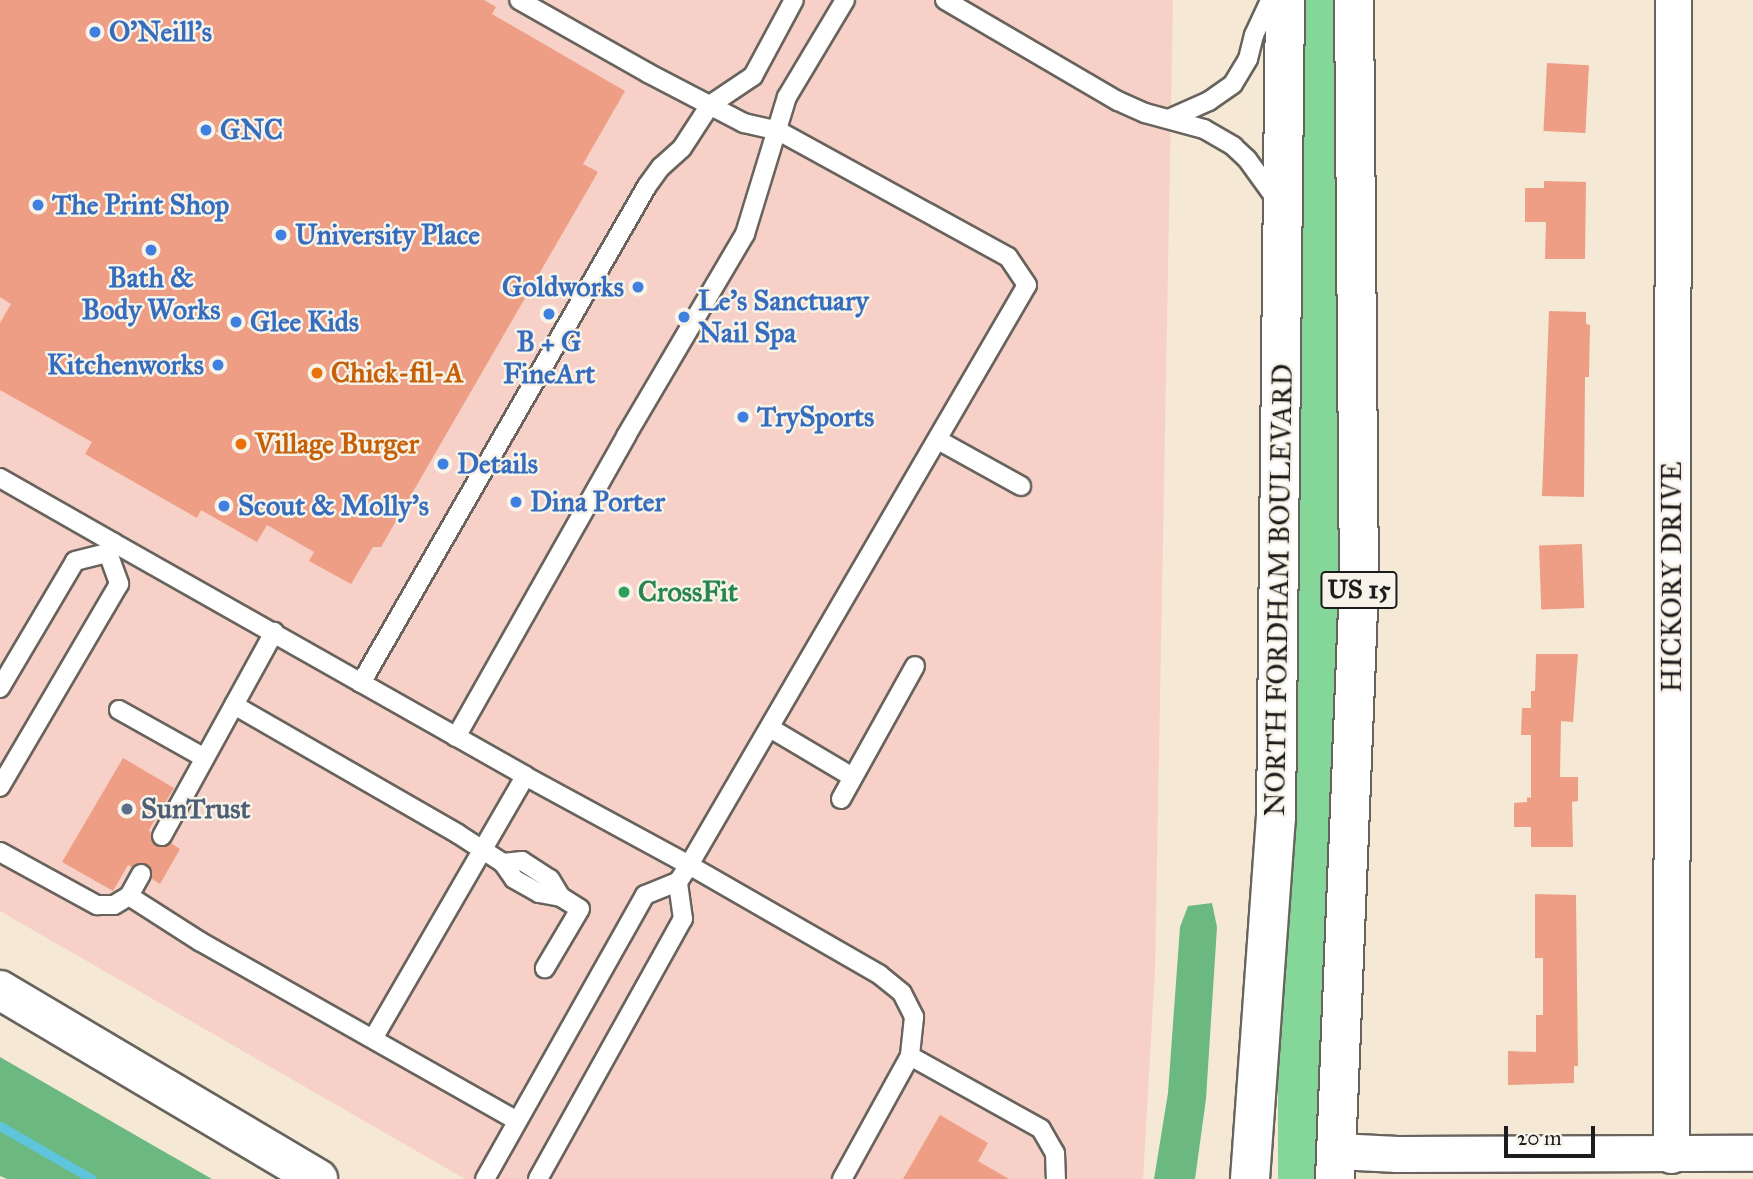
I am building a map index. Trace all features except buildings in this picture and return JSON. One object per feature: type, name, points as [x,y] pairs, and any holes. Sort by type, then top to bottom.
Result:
[{"type":"main road","name":"NORTH FORDHAM BOULEVARD","points":[[1250,1179],[1276,818],[1285,0]]},
{"type":"main road","name":"US 15","points":[[1336,1165],[1359,585],[1354,0]]},
{"type":"main road","points":[[0,990],[318,1179]]},
{"type":"street","name":"HICKORY DRIVE","points":[[1671,1155],[1673,0]]},
{"type":"street","points":[[1336,1165],[1396,1154],[1753,1153]]},
{"type":"lane","points":[[485,1179],[515,1120],[645,895],[678,882],[690,864],[1027,285],[1008,257],[779,131],[744,123],[519,0]]},
{"type":"lane","points":[[361,683],[647,186],[661,167],[682,148],[710,105],[753,76],[794,0]]},
{"type":"lane","points":[[456,737],[626,436],[746,234],[787,97],[845,0]]},
{"type":"lane","points":[[945,0],[1118,101],[1144,113],[1171,118],[1204,129],[1233,146],[1247,159],[1284,211]]},
{"type":"lane","points":[[1171,118],[1209,101],[1233,83],[1248,59],[1254,35],[1270,0]]},
{"type":"lane","points":[[938,440],[1021,486]]},
{"type":"lane","points":[[0,478],[111,548],[274,632],[525,776],[690,864],[880,975],[902,993],[914,1017],[910,1056],[842,1179]]},
{"type":"lane","points":[[0,688],[75,561],[111,548]]},
{"type":"lane","points":[[0,787],[119,584],[111,548]]},
{"type":"lane","points":[[162,836],[274,632]]},
{"type":"lane","points":[[841,799],[851,776],[915,666]]},
{"type":"lane","points":[[234,705],[482,849],[503,863],[514,879],[539,893],[561,897],[580,909],[545,968]]},
{"type":"lane","points":[[119,710],[205,758]]},
{"type":"lane","points":[[770,729],[851,776]]},
{"type":"lane","points":[[374,1037],[525,776]]},
{"type":"lane","points":[[0,852],[97,905],[114,905],[129,896],[141,874]]},
{"type":"lane","points":[[538,1179],[683,919],[678,882]]},
{"type":"lane","points":[[129,896],[201,942],[374,1037],[515,1120]]},
{"type":"lane","points":[[910,1056],[1041,1129],[1055,1153],[1056,1179]]},
{"type":"shaded area","name":"University Place","points":[[0,0],[1173,0],[1155,970],[1143,1179],[465,1179],[0,911]]},
{"type":"green space","points":[[1300,0],[1336,0],[1344,514],[1317,1179],[1278,1179],[1278,1031]]},
{"type":"green space","points":[[1212,903],[1217,927],[1206,1099],[1195,1179],[1154,1179],[1168,1093],[1180,927],[1188,906]]},
{"type":"green space","points":[[0,1057],[212,1179],[7,1179],[0,1176]]},
{"type":"waterway","points":[[0,1126],[92,1179]]},
{"type":"place","name":"O’Neill’s","points":[[95,32]]},
{"type":"place","name":"GNC","points":[[206,130]]},
{"type":"place","name":"The Print Shop","points":[[38,205]]},
{"type":"place","name":"University Place","points":[[281,235]]},
{"type":"place","name":"Bath & Body Works","points":[[151,250]]},
{"type":"place","name":"Goldworks","points":[[638,287]]},
{"type":"place","name":"B + G FineArt","points":[[549,314]]},
{"type":"place","name":"Le’s Sanctuary Nail Spa","points":[[684,317]]},
{"type":"place","name":"Glee Kids","points":[[236,322]]},
{"type":"place","name":"Kitchenworks","points":[[218,365]]},
{"type":"place","name":"Chick-fil-A","points":[[317,373]]},
{"type":"place","name":"TrySports","points":[[743,417]]},
{"type":"place","name":"Village Burger","points":[[241,444]]},
{"type":"place","name":"Details","points":[[443,464]]},
{"type":"place","name":"Dina Porter","points":[[516,502]]},
{"type":"place","name":"Scout & Molly’s","points":[[224,506]]},
{"type":"place","name":"CrossFit","points":[[624,592]]},
{"type":"place","name":"SunTrust","points":[[127,809]]}]
